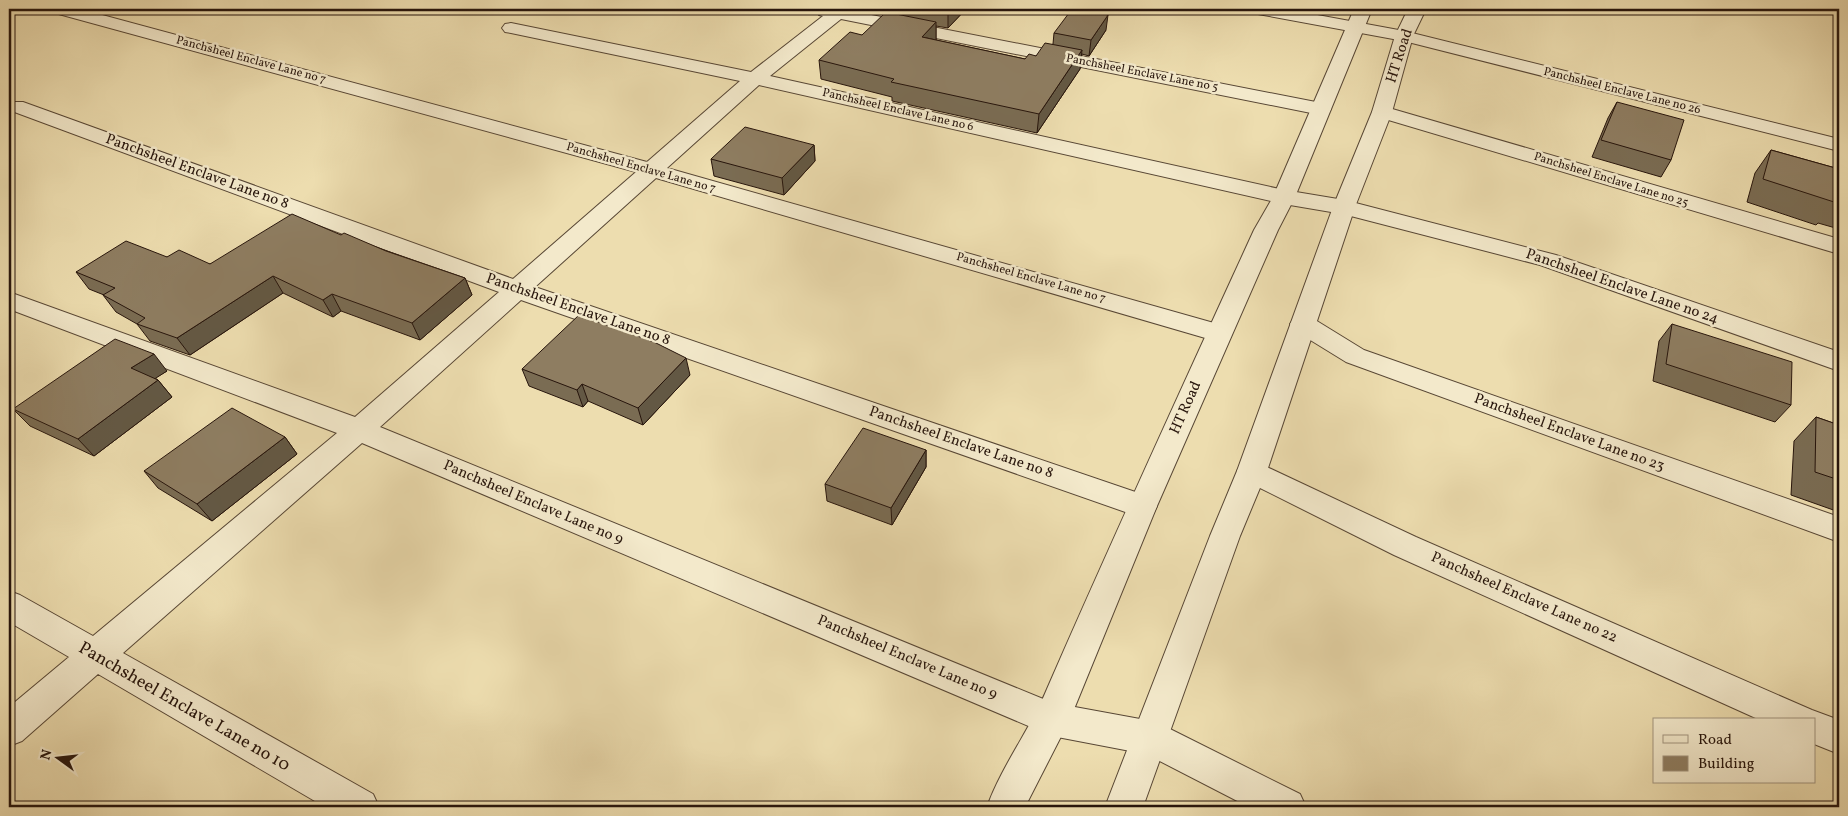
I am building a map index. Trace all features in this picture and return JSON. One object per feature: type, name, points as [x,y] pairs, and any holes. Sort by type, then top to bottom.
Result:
[{"type":"street","name":"Panchsheel Enclave Lane no 7","points":[[61,9],[651,170],[1219,333]]},
{"type":"street","name":"Panchsheel Enclave Lane no 26","points":[[1258,9],[1359,18],[1404,36],[1839,145]]},
{"type":"street","name":"HT Road","points":[[1124,807],[1225,536],[1252,471],[1344,207],[1382,112],[1404,36],[1417,9]]},
{"type":"street","points":[[9,729],[359,430],[519,290],[832,10]]},
{"type":"street","name":"Panchsheel Enclave Lane no 5","points":[[832,10],[1321,109]]},
{"type":"street","name":"HT Road","points":[[1006,807],[1023,770],[1052,719],[1142,506],[1266,230],[1284,197],[1359,18]]},
{"type":"street","name":"Panchsheel Enclave Lane no 6","points":[[511,28],[755,78],[1284,197]]},
{"type":"street","name":"Panchsheel Enclave Lane no 8","points":[[16,106],[519,290],[1142,506]]},
{"type":"street","name":"Panchsheel Enclave Lane no 25","points":[[1382,112],[1839,247]]},
{"type":"street","name":"Panchsheel Enclave Lane no 24","points":[[1284,197],[1344,207],[1548,260],[1839,362]]},
{"type":"street","name":"Panchsheel Enclave Lane no 9","points":[[9,300],[359,430],[1052,719],[1151,738],[1287,807]]},
{"type":"street","name":"Panchsheel Enclave Lane no 23","points":[[1303,324],[1355,356],[1839,530]]},
{"type":"street","name":"Panchsheel Enclave Lane no 22","points":[[1252,471],[1405,546],[1794,718]]},
{"type":"street","name":"Panchsheel Enclave Lane no 10","points":[[9,605],[94,656],[360,807]]},
{"type":"street","points":[[1816,727],[1839,737]]},
{"type":"building","points":[[928,9],[952,9],[948,13]]},
{"type":"building","points":[[1072,9],[1108,15],[1091,40],[1054,33]]},
{"type":"building","points":[[886,12],[936,22],[922,37],[1025,59],[1029,54],[1036,56],[1045,43],[1082,50],[1039,114],[891,82],[894,79],[819,60],[850,32],[862,35]]},
{"type":"building","points":[[1617,102],[1684,120],[1671,160],[1601,140]]},
{"type":"building","points":[[745,127],[814,145],[782,178],[711,159]]},
{"type":"building","points":[[1771,150],[1839,169],[1839,200],[1835,199],[1834,202],[1763,179]]},
{"type":"building","points":[[292,214],[341,235],[344,233],[386,251],[465,278],[412,323],[332,294],[323,300],[273,276],[177,338],[137,324],[145,318],[103,295],[115,288],[76,272],[126,241],[167,257],[179,250],[210,264]]},
{"type":"building","points":[[579,315],[654,342],[686,358],[638,408],[582,384],[577,390],[522,369]]},
{"type":"building","points":[[1672,324],[1792,362],[1791,405],[1666,364]]},
{"type":"building","points":[[115,339],[154,354],[131,368],[158,380],[78,439],[13,409]]},
{"type":"building","points":[[232,408],[285,437],[197,504],[144,471]]},
{"type":"building","points":[[1816,417],[1839,425],[1839,480],[1815,472]]},
{"type":"building","points":[[863,428],[926,450],[891,508],[825,484]]}]
